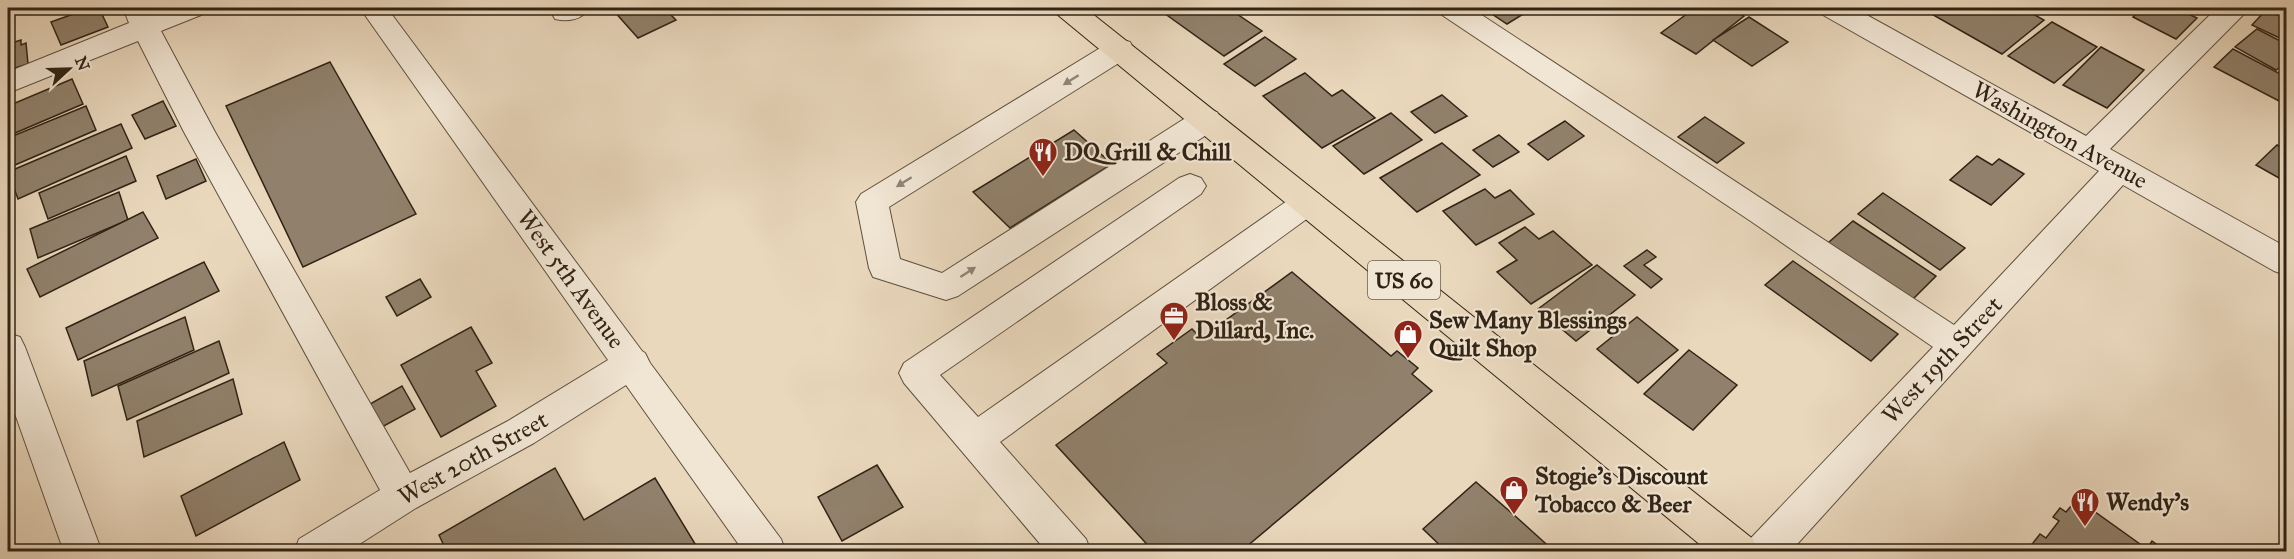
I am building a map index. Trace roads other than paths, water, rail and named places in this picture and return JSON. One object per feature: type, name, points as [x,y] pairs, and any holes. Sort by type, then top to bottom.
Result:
[{"type":"main road","name":"US 60","points":[[1068,8],[1739,552]]},
{"type":"street","points":[[8,83],[141,17],[191,8]]},
{"type":"street","name":"West 5th Avenue","points":[[373,8],[633,363],[767,552]]},
{"type":"street","points":[[1452,8],[1763,213],[1956,344]]},
{"type":"street","name":"Washington Avenue","points":[[1833,8],[2286,262]]},
{"type":"street","points":[[2089,151],[2226,9]]},
{"type":"street","points":[[141,17],[226,176],[363,419],[403,496]]},
{"type":"street","points":[[1120,49],[872,202],[885,268],[946,287],[1206,120]]},
{"type":"street","name":"West 19th Street","points":[[1764,552],[2120,169]]},
{"type":"street","points":[[1072,552],[916,373],[1190,186]]},
{"type":"street","points":[[975,439],[1308,202]]},
{"type":"street","points":[[8,347],[83,552]]},
{"type":"street","name":"West 20th Street","points":[[313,552],[403,496],[521,432],[633,363]]},
{"type":"place","name":"DQ Grill & Chill","points":[[1043,178]]},
{"type":"place","name":"Bloss & Dillard, Inc.","points":[[1174,342]]},
{"type":"place","name":"Sew Many Blessings Quilt Shop","points":[[1408,360]]},
{"type":"place","name":"Stogie's Discount Tobacco & Beer","points":[[1514,516]]},
{"type":"place","name":"Wendy's","points":[[2085,528]]}]
